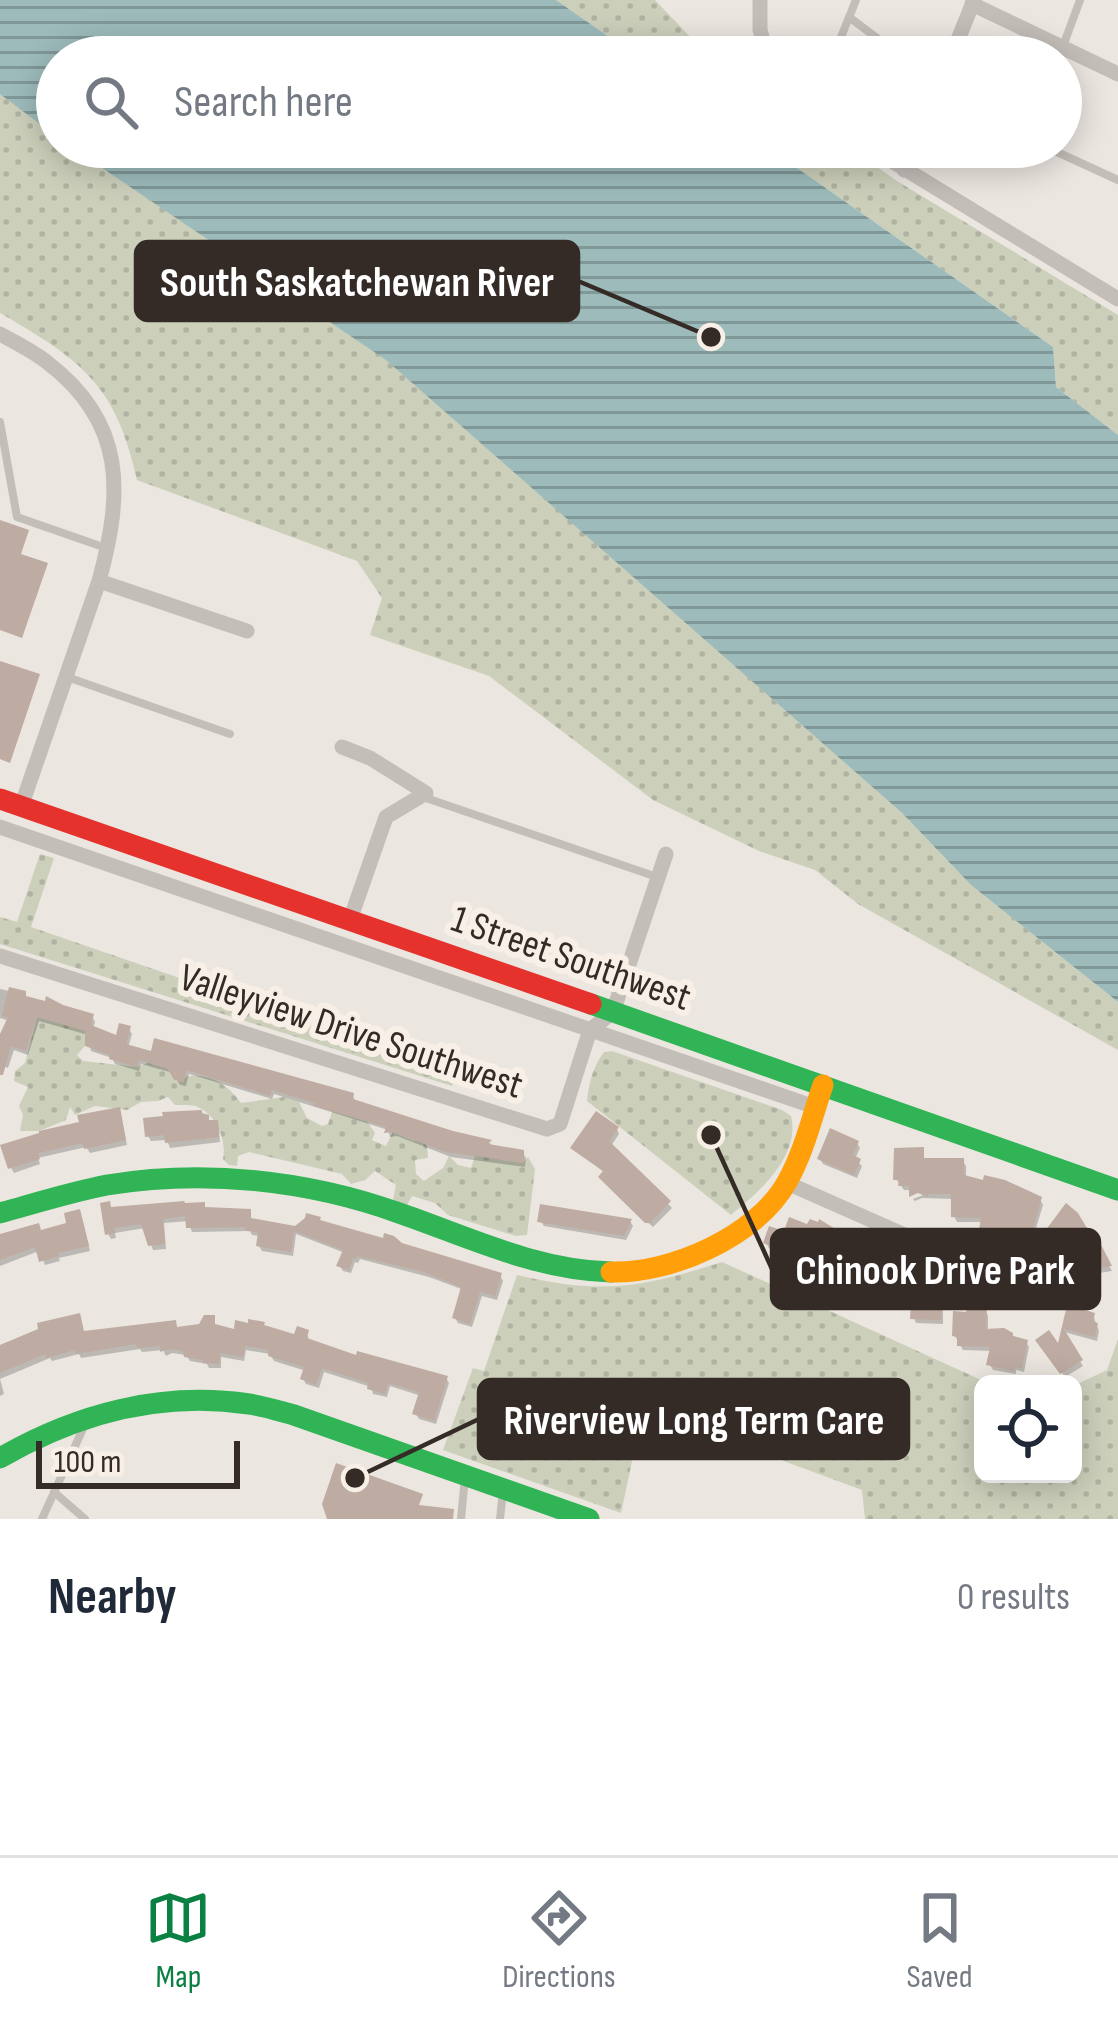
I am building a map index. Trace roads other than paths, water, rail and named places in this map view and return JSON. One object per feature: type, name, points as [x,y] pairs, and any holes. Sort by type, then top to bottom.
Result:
[{"type":"street","points":[[760,0],[762,36]]},
{"type":"street","points":[[959,36],[973,2],[1037,36]]},
{"type":"street","points":[[1082,58],[1118,74]]},
{"type":"street","points":[[901,168],[1118,299]]},
{"type":"street","points":[[0,334],[70,382],[104,432],[117,486],[108,549],[67,677],[11,803]]},
{"type":"street","points":[[99,581],[247,631]]},
{"type":"street","points":[[342,747],[370,758],[426,793],[386,817],[350,920]]},
{"type":"street","name":"1 Street Southwest","points":[[11,803],[1118,1190]]},
{"type":"street","name":"1 Street Southwest","points":[[0,827],[815,1107]]},
{"type":"street","points":[[590,1030],[613,1012],[666,854]]},
{"type":"street","name":"Valleyview Drive Southwest","points":[[0,956],[547,1129],[560,1124],[590,1030]]},
{"type":"street","points":[[0,1213],[121,1184],[233,1180],[350,1197],[579,1274],[638,1272],[702,1253],[765,1208],[787,1183],[823,1085]]},
{"type":"street","points":[[787,1183],[1027,1289]]},
{"type":"street","points":[[0,1458],[40,1435],[136,1406],[249,1404],[294,1415],[590,1519]]},
{"type":"lane","points":[[841,36],[856,0]]},
{"type":"lane","points":[[1067,36],[1080,0]]},
{"type":"lane","points":[[849,17],[874,36]]},
{"type":"lane","points":[[1082,164],[1118,180]]},
{"type":"lane","points":[[0,422],[17,517],[108,549]]},
{"type":"lane","points":[[67,677],[230,734]]},
{"type":"lane","points":[[422,796],[657,877]]},
{"type":"lane","points":[[42,1519],[87,1418]]},
{"type":"lane","points":[[461,1519],[466,1476]]},
{"type":"lane","points":[[500,1519],[503,1489]]},
{"type":"lane","points":[[54,1492],[85,1519]]},
{"type":"water","points":[[0,0],[556,0],[608,36],[36,36],[36,121],[0,94]]},
{"type":"water","points":[[102,168],[797,168],[1053,347],[1056,387],[1118,435],[1118,1002],[971,885],[902,813],[386,360]]},
{"type":"place","name":"South Saskatchewan River","points":[[711,337]]},
{"type":"place","name":"Chinook Drive Park","points":[[711,1135]]},
{"type":"place","name":"Riverview Long Term Care","points":[[355,1478]]}]
